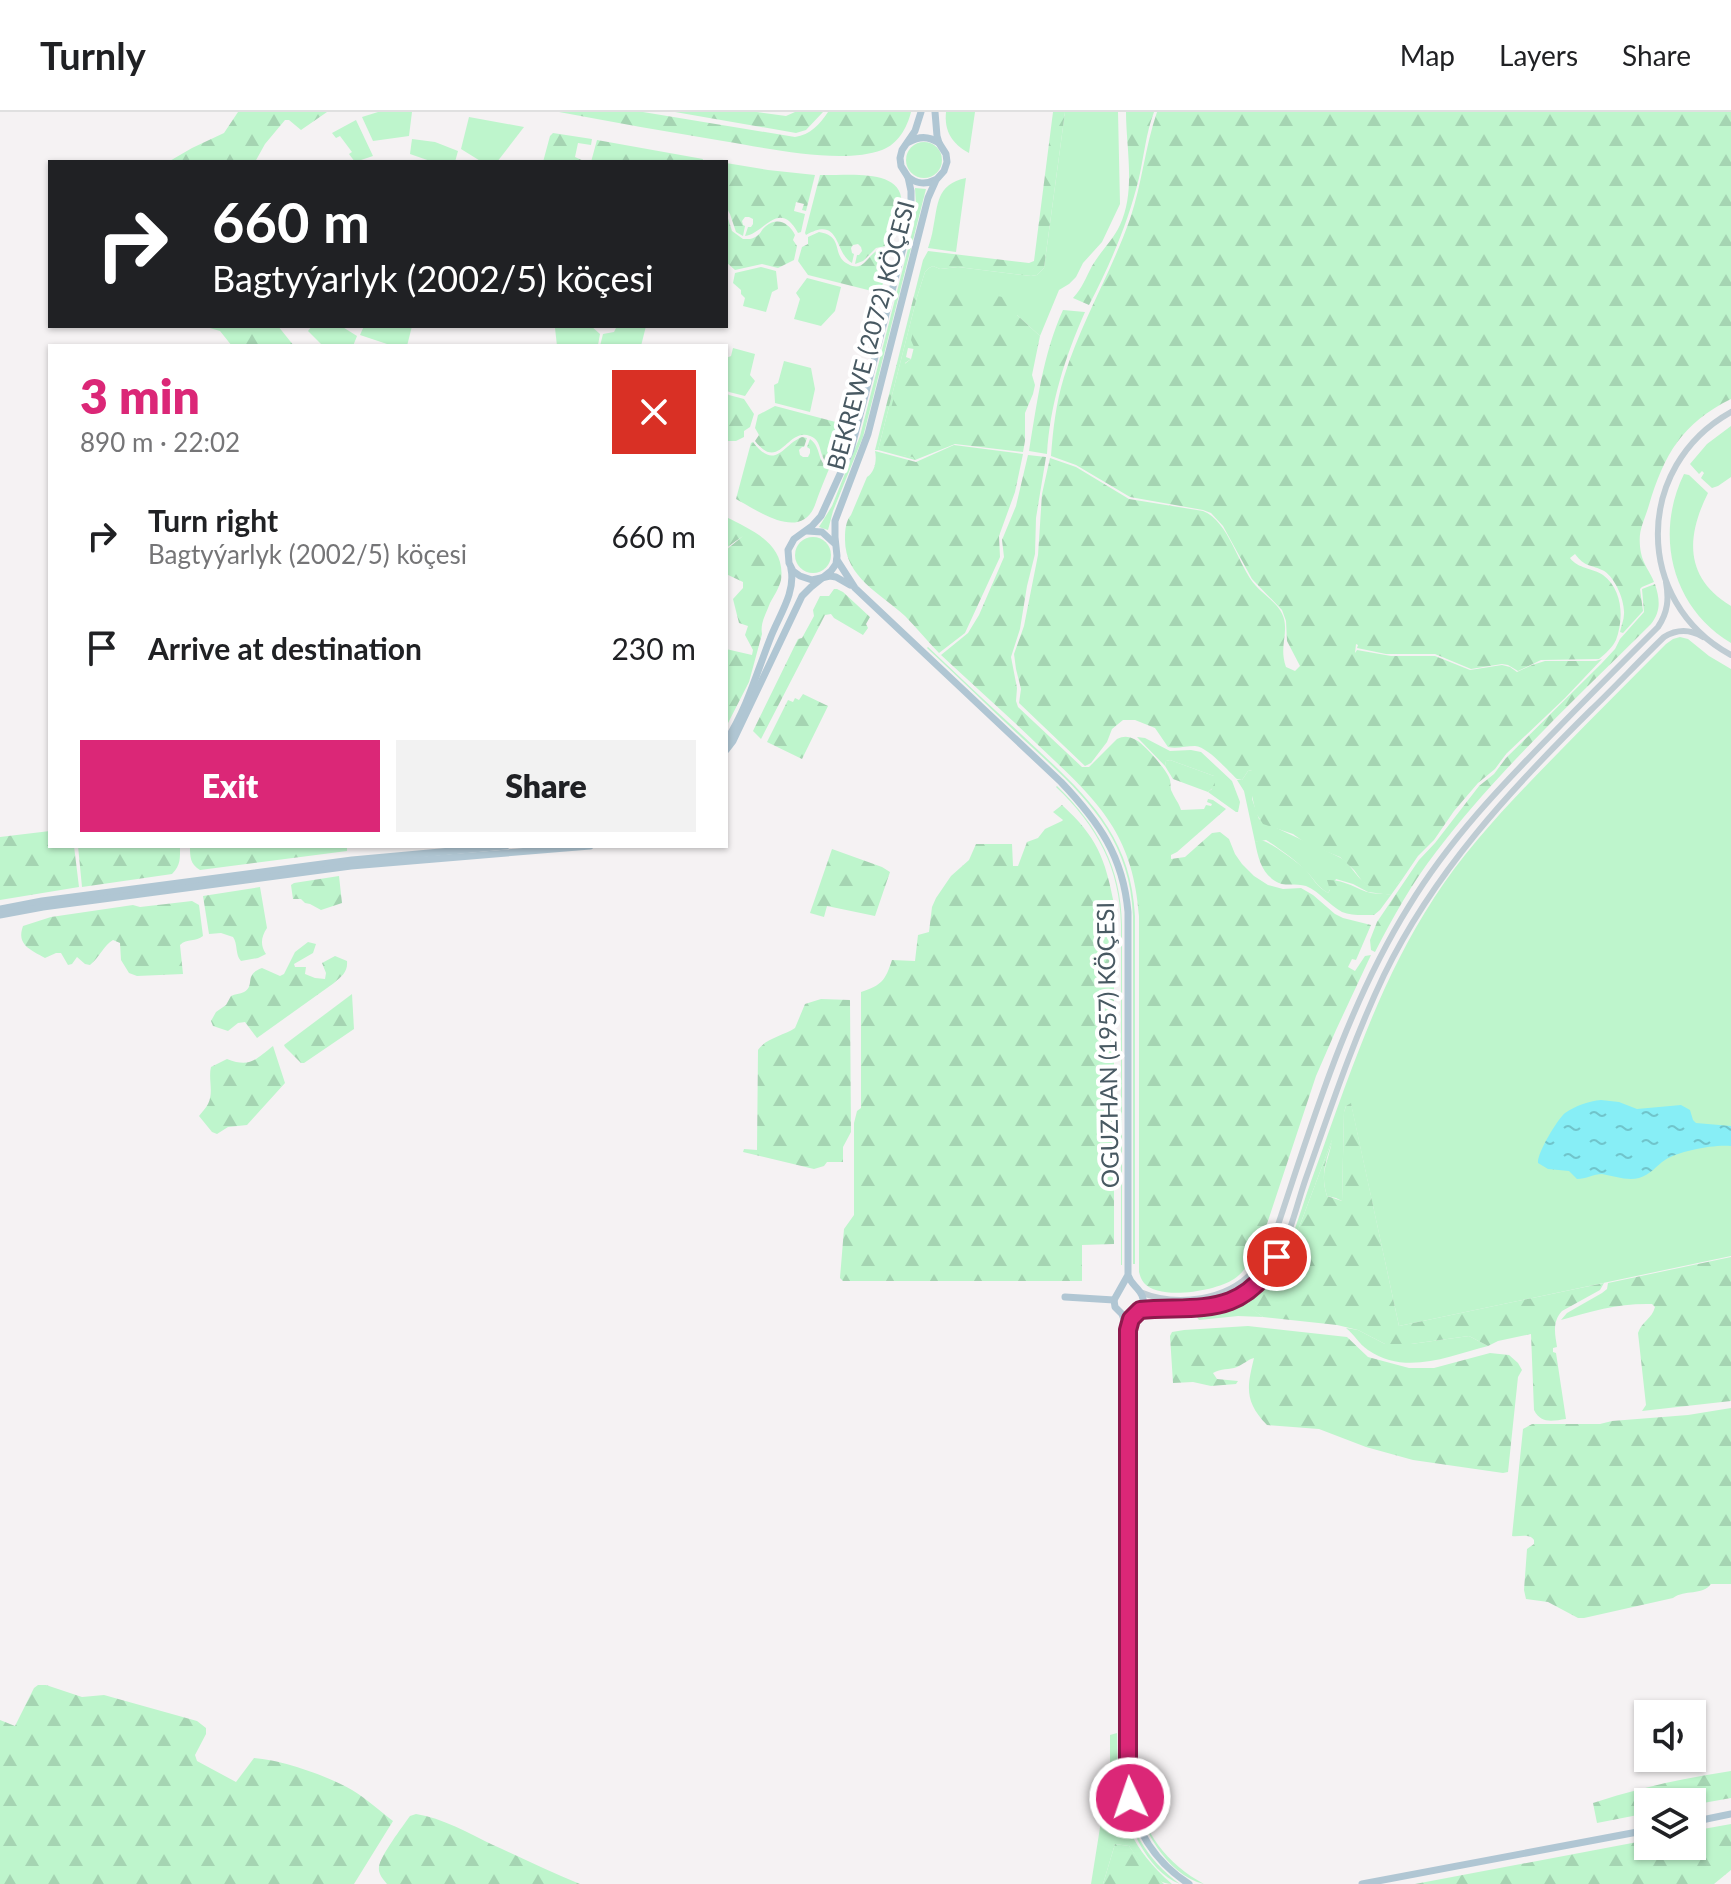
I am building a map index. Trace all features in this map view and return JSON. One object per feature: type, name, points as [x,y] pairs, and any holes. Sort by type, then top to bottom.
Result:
[{"type":"main road","name":"BEKREWE (2072) KÖÇESI","points":[[921,112],[915,131],[902,150],[900,162],[902,170],[915,182],[936,180]]},
{"type":"main road","name":"BEKREWE (2072) KÖÇESI","points":[[837,560],[835,521],[868,434],[925,211],[936,180],[947,162],[939,143],[935,112]]},
{"type":"main road","points":[[908,143],[923,137],[939,143]]},
{"type":"main road","name":"BEKREWE (2072) KÖÇESI","points":[[728,737],[754,687],[770,638],[789,596],[793,580],[788,559],[789,546],[826,509],[856,434],[910,223],[912,198],[908,177]]},
{"type":"main road","points":[[805,532],[822,532],[836,547]]},
{"type":"main road","points":[[728,746],[799,602],[805,592],[831,571],[837,560]]},
{"type":"main road","name":"OGUZHAN (1957) KÖÇESI","points":[[837,560],[855,588]]},
{"type":"main road","points":[[791,567],[803,578],[820,578]]},
{"type":"main road","name":"OGUZHAN (1957) KÖÇESI","points":[[820,578],[836,577],[855,588],[1061,782],[1102,830],[1125,889],[1128,912],[1128,1275],[1143,1301],[1128,1330],[1128,1791],[1136,1822],[1150,1848],[1169,1869],[1189,1884]]},
{"type":"main road","points":[[0,912],[42,901],[352,860],[484,848]]},
{"type":"main road","points":[[0,912],[351,866],[566,848]]},
{"type":"main road","points":[[1065,1297],[1114,1300],[1128,1275]]},
{"type":"main road","points":[[1119,1290],[1125,1287],[1137,1290]]},
{"type":"main road","name":"OGUZHAN (1957) KÖÇESI","points":[[1114,1300],[1128,1330]]},
{"type":"main road","points":[[1122,1314],[1137,1312]]},
{"type":"main road","points":[[1706,1819],[1731,1814]]},
{"type":"main road","points":[[1362,1884],[1634,1833]]},
{"type":"street","points":[[1137,1290],[1168,1298],[1214,1295],[1244,1280],[1261,1261],[1278,1225],[1333,1067],[1379,960],[1432,870],[1477,813],[1658,627],[1668,604],[1657,534],[1666,487],[1690,445],[1731,412]]},
{"type":"street","points":[[1666,582],[1685,617],[1703,637]]},
{"type":"street","points":[[1137,1312],[1215,1306],[1237,1299],[1264,1277],[1282,1247],[1350,1054],[1405,935],[1436,885],[1480,827],[1515,788],[1664,637],[1674,632],[1692,632],[1731,655]]},
{"type":"green space","points":[[238,112],[327,112],[301,130],[285,120],[256,160],[171,160],[224,133]]},
{"type":"green space","points":[[378,112],[412,112],[409,136],[373,141],[362,117]]},
{"type":"green space","points":[[559,112],[643,112],[795,137],[814,128],[828,112],[911,112],[901,135],[888,147],[865,154],[825,156]]},
{"type":"green space","points":[[675,112],[757,112],[786,116],[795,112],[823,112],[806,130],[796,133]]},
{"type":"green space","points":[[946,112],[975,112],[969,153],[950,136]]},
{"type":"green space","points":[[1053,112],[1065,112],[1044,268],[1031,276],[933,266],[925,272],[878,450],[875,450],[923,260],[928,251],[1029,263],[1034,261]]},
{"type":"green space","points":[[1065,112],[1118,112],[1120,204],[1102,242],[1083,263],[1076,277],[1059,290],[1040,336],[1017,315],[914,349],[908,348],[906,357],[911,359],[905,363],[903,455],[915,460],[878,450],[925,272],[933,266],[1031,276],[1044,268]]},
{"type":"green space","points":[[1126,112],[1154,112],[1130,211],[1089,305],[1073,298],[1117,230],[1128,198]]},
{"type":"green space","points":[[1157,112],[1731,112],[1731,399],[1714,408],[1687,430],[1661,471],[1640,533],[1642,557],[1654,582],[1640,589],[1643,611],[1623,633],[1620,632],[1624,608],[1614,582],[1602,570],[1585,563],[1575,554],[1570,558],[1573,562],[1610,581],[1620,605],[1616,640],[1599,659],[1541,660],[1518,671],[1502,664],[1471,669],[1435,654],[1386,654],[1357,648],[1356,644],[1355,653],[1357,650],[1391,656],[1435,656],[1470,670],[1502,665],[1517,672],[1545,661],[1602,659],[1478,783],[1401,881],[1389,888],[1372,888],[1340,857],[1307,844],[1293,834],[1263,824],[1256,813],[1249,783],[1252,770],[1242,780],[1237,779],[1206,750],[1195,746],[1168,747],[1155,728],[1135,720],[1123,720],[1112,729],[1107,742],[1085,766],[1019,703],[1021,689],[1014,654],[1024,626],[1038,555],[1042,494],[1050,458],[1076,467],[1129,499],[1203,511],[1212,516],[1220,524],[1256,586],[1282,614],[1286,667],[1295,671],[1300,666],[1287,641],[1286,621],[1282,610],[1252,579],[1223,526],[1211,513],[1203,510],[1130,497],[1076,465],[1051,456],[1055,416],[1064,377],[1130,219]]},
{"type":"green space","points":[[469,117],[524,127],[499,160],[479,160],[461,149]]},
{"type":"green space","points":[[356,120],[373,156],[354,160],[349,154],[352,152],[340,136],[336,138],[332,133]]},
{"type":"green space","points":[[553,133],[592,139],[591,145],[578,143],[575,157],[582,160],[544,160]]},
{"type":"green space","points":[[412,139],[435,142],[458,151],[456,160],[427,160],[410,154]]},
{"type":"green space","points":[[597,140],[703,159],[703,160],[592,160]]},
{"type":"green space","points":[[924,142],[937,147],[942,160],[937,173],[924,178],[911,173],[906,160],[911,147]]},
{"type":"green space","points":[[728,163],[815,175],[806,211],[802,210],[804,204],[796,202],[794,211],[805,214],[801,232],[798,233],[784,218],[778,218],[745,236],[753,219],[745,217],[742,221],[745,226],[743,236],[736,232],[730,214]]},
{"type":"green space","points":[[820,175],[873,176],[895,185],[901,195],[901,208],[891,245],[876,248],[863,261],[855,264],[857,255],[862,251],[858,244],[851,248],[854,254],[852,263],[831,232],[817,230],[806,235]]},
{"type":"green space","points":[[966,178],[956,252],[928,248],[940,197],[949,185]]},
{"type":"green space","points":[[915,188],[926,189],[863,437],[828,530],[819,527],[832,506],[860,436],[914,225]]},
{"type":"green space","points":[[728,218],[732,231],[743,239],[759,235],[764,227],[775,222],[787,225],[795,235],[793,240],[797,246],[794,260],[778,268],[762,264],[735,270],[728,264]]},
{"type":"green space","points":[[819,232],[832,238],[843,260],[853,266],[860,266],[881,249],[888,249],[880,293],[808,275],[798,261],[802,247],[808,244],[808,237]]},
{"type":"green space","points":[[761,267],[776,271],[778,289],[772,292],[766,312],[743,306],[745,298],[733,283],[735,273]]},
{"type":"green space","points":[[807,278],[841,287],[835,311],[821,326],[794,319],[800,299],[796,293]]},
{"type":"green space","points":[[932,286],[1008,298],[1017,315],[1040,336],[1032,375],[1035,385],[1025,413],[1023,452],[955,444],[915,460],[884,447],[882,443],[902,366],[911,359],[914,347],[911,340],[922,294]]},
{"type":"green space","points":[[1063,310],[1085,312],[1060,381],[1051,417],[1047,454],[1029,451],[1046,361]]},
{"type":"green space","points":[[210,328],[280,328],[292,344],[230,344],[220,331]]},
{"type":"green space","points":[[310,328],[344,328],[357,336],[354,344],[321,344],[308,331]]},
{"type":"green space","points":[[363,328],[412,328],[408,344],[387,344],[360,335]]},
{"type":"green space","points":[[555,328],[593,328],[600,334],[598,344],[557,344]]},
{"type":"green space","points":[[616,328],[646,328],[642,344],[600,344],[603,334],[614,332]]},
{"type":"green space","points":[[733,348],[755,354],[750,375],[755,381],[745,396],[728,391],[728,357]]},
{"type":"green space","points":[[784,361],[811,368],[815,389],[810,412],[775,403],[774,385],[778,383]]},
{"type":"green space","points":[[728,394],[744,399],[754,414],[744,437],[728,441]]},
{"type":"green space","points":[[775,406],[847,425],[834,463],[830,466],[826,462],[817,442],[810,436],[795,437],[777,451],[764,450],[755,441],[759,435],[755,428],[758,415]]},
{"type":"green space","points":[[1731,426],[1731,477],[1712,488],[1701,478],[1704,473],[1699,474],[1690,464],[1707,444]]},
{"type":"green space","points":[[802,437],[807,438],[804,447],[799,450],[800,455],[808,457],[810,439],[829,469],[808,516],[790,523],[767,516],[736,499],[751,443],[768,455],[774,455]]},
{"type":"green space","points":[[954,445],[1023,454],[1015,492],[999,536],[1000,557],[965,633],[939,653],[905,616],[857,574],[846,552],[845,531],[867,477],[874,469],[875,451],[916,462]]},
{"type":"green space","points":[[1028,455],[1046,457],[1036,518],[1035,554],[1020,629],[1011,657],[1018,707],[1082,767],[1089,767],[1117,739],[1131,738],[1144,747],[1165,771],[1181,810],[1204,809],[1212,804],[1207,802],[1208,799],[1226,809],[1171,855],[1171,859],[1185,857],[1212,833],[1220,832],[1229,839],[1242,864],[1268,885],[1283,889],[1301,888],[1335,914],[1371,925],[1356,960],[1352,959],[1348,967],[1355,971],[1365,956],[1371,955],[1316,1076],[1260,1245],[1246,1268],[1234,1279],[1202,1290],[1162,1292],[1144,1283],[1139,1272],[1139,916],[1129,860],[1107,818],[1076,781],[941,655],[968,633],[979,615],[1004,557],[1002,540],[1016,506]]},
{"type":"green space","points":[[1684,474],[1708,493],[1696,524],[1694,554],[1704,582],[1715,595],[1731,606],[1731,643],[1711,628],[1695,610],[1682,590],[1674,568],[1670,521]]},
{"type":"green space","points":[[728,518],[746,527],[773,548],[781,567],[781,580],[764,618],[749,682],[728,723],[728,649],[752,655],[753,650],[745,635],[748,626],[739,623],[733,599],[743,588],[743,582],[728,575],[728,548],[743,536],[728,547]]},
{"type":"green space","points":[[813,537],[826,542],[831,555],[826,568],[813,573],[800,568],[795,555],[800,542]]},
{"type":"green space","points":[[1655,584],[1659,605],[1651,624],[1485,792],[1436,852],[1375,952],[1371,950],[1370,940],[1377,922],[1419,860],[1479,786],[1615,649],[1644,612],[1642,589]]},
{"type":"green space","points":[[834,589],[843,592],[870,617],[866,624],[868,628],[863,635],[831,614],[825,615],[761,739],[753,731],[798,639],[802,638],[814,616],[813,610],[820,596],[829,596]]},
{"type":"green space","points":[[1680,637],[1688,639],[1731,669],[1731,1256],[1399,1326],[1351,1104],[1346,1106],[1344,1112],[1342,1201],[1327,1196],[1325,1187],[1324,1173],[1332,1140],[1281,1269],[1248,1303],[1263,1317],[1199,1320],[1196,1316],[1229,1308],[1257,1292],[1278,1267],[1290,1243],[1370,1021],[1399,958],[1448,878],[1477,840],[1526,786],[1666,644]]},
{"type":"green space","points":[[928,647],[1082,793],[1113,835],[1124,859],[1131,886],[1135,916],[1135,1264],[1133,916],[1130,886],[1122,860],[1111,836],[1081,795]]},
{"type":"green space","points":[[803,694],[828,706],[802,759],[767,742],[788,700],[799,700]]},
{"type":"green space","points":[[1137,737],[1170,751],[1201,752],[1232,781],[1240,802],[1238,812],[1208,792],[1212,789],[1214,776],[1170,760],[1166,761],[1165,766]]},
{"type":"green space","points":[[1166,761],[1214,776],[1215,786],[1208,792],[1173,779],[1165,766]]},
{"type":"green space","points":[[1252,770],[1252,799],[1259,819],[1339,857],[1366,883],[1383,887],[1401,881],[1391,895],[1368,892],[1336,879],[1328,893],[1275,846],[1266,840],[1255,842],[1244,791],[1237,780],[1242,780]]},
{"type":"green space","points":[[1057,786],[1084,816],[1104,849],[1083,817]]},
{"type":"green space","points":[[1062,805],[1084,828],[1098,849],[1114,904],[1114,1244],[1082,1245],[1082,1281],[843,1281],[840,1278],[844,1229],[854,1215],[854,1123],[861,1108],[861,992],[882,981],[892,960],[915,961],[918,935],[929,932],[936,898],[951,876],[969,860],[976,844],[1012,844],[1013,866],[1018,866],[1027,842],[1063,820],[1053,812]]},
{"type":"green space","points":[[48,831],[48,848],[74,848],[79,887],[0,900],[0,837]]},
{"type":"green space","points":[[1261,840],[1305,869],[1328,893],[1327,880],[1333,880],[1371,893],[1391,895],[1374,915],[1342,912],[1306,886],[1282,884],[1270,877],[1257,853],[1255,842]]},
{"type":"green space","points":[[78,848],[180,848],[177,868],[172,874],[82,887]]},
{"type":"green space","points":[[190,848],[347,848],[347,851],[200,870],[191,860]]},
{"type":"green space","points":[[832,849],[890,872],[875,916],[827,906],[824,917],[810,913]]},
{"type":"green space","points":[[1104,849],[1112,866],[1117,884],[1122,925],[1122,1265],[1121,925],[1116,885]]},
{"type":"green space","points":[[339,876],[342,903],[321,910],[301,899],[293,899],[291,885],[294,883]]},
{"type":"green space","points":[[260,887],[267,928],[262,941],[266,954],[241,961],[233,937],[221,933],[209,934],[203,896]]},
{"type":"green space","points":[[192,901],[199,905],[203,936],[180,945],[183,974],[137,976],[129,973],[121,960],[120,943],[113,940],[90,965],[77,957],[68,965],[61,953],[45,958],[26,946],[22,938],[23,926],[51,917],[133,905],[140,907]]},
{"type":"green space","points":[[308,942],[316,944],[313,953],[294,964],[295,967],[306,967],[305,974],[325,979],[322,963],[335,956],[347,961],[340,978],[257,1038],[245,1022],[228,1031],[213,1026],[211,1021],[216,1012],[226,1005],[231,996],[247,989],[256,971],[262,968],[280,976],[284,974],[295,952]]},
{"type":"green space","points":[[352,994],[354,1029],[301,1063],[284,1045]]},
{"type":"green space","points":[[821,999],[850,1000],[851,1132],[843,1147],[843,1162],[827,1162],[814,1169],[743,1152],[744,1149],[757,1150],[758,1050],[770,1040],[795,1028],[805,1004]]},
{"type":"green space","points":[[273,1046],[285,1083],[247,1125],[228,1127],[217,1134],[212,1132],[199,1116],[210,1099],[211,1067],[227,1059],[247,1063]]},
{"type":"green space","points":[[1351,1103],[1399,1326],[1604,1283],[1600,1290],[1562,1311],[1555,1324],[1557,1347],[1553,1348],[1553,1352],[1556,1353],[1566,1419],[1544,1420],[1534,1410],[1531,1334],[1488,1346],[1469,1336],[1411,1344],[1385,1344],[1358,1330],[1337,1325],[1263,1317],[1247,1306],[1281,1269],[1332,1140],[1325,1168],[1325,1188],[1327,1196],[1342,1201],[1344,1112]]},
{"type":"green space","points":[[1731,1257],[1731,1401],[1642,1411],[1646,1405],[1638,1333],[1654,1311],[1652,1304],[1617,1306],[1561,1320],[1567,1313],[1602,1293],[1608,1283]]},
{"type":"green space","points":[[1248,1326],[1347,1337],[1368,1357],[1409,1368],[1434,1368],[1490,1353],[1509,1355],[1522,1370],[1518,1377],[1508,1472],[1413,1460],[1319,1429],[1267,1425],[1254,1408],[1249,1393],[1254,1358],[1237,1367],[1213,1373],[1217,1379],[1238,1381],[1236,1384],[1173,1383],[1172,1332]]},
{"type":"green space","points":[[1346,1328],[1358,1330],[1385,1344],[1411,1344],[1469,1336],[1488,1346],[1428,1362],[1397,1362],[1368,1350]]},
{"type":"green space","points":[[1121,1337],[1122,1786],[1140,1841],[1168,1875],[1180,1884],[1157,1868],[1139,1843],[1127,1814],[1120,1786]]},
{"type":"green space","points":[[1133,1337],[1136,1790],[1144,1820],[1158,1845],[1179,1867],[1204,1884],[1178,1871],[1157,1847],[1142,1818],[1134,1790]]},
{"type":"green space","points":[[1731,1408],[1731,1584],[1711,1584],[1673,1598],[1584,1618],[1578,1618],[1548,1602],[1526,1599],[1527,1549],[1534,1544],[1534,1540],[1527,1536],[1512,1536],[1523,1429],[1532,1424],[1600,1424]]},
{"type":"green space","points":[[38,1685],[82,1697],[104,1695],[197,1721],[206,1728],[206,1734],[195,1755],[197,1761],[236,1782],[254,1758],[278,1762],[342,1785],[393,1821],[354,1884],[0,1884],[0,1720],[15,1726]]},
{"type":"green space","points":[[1117,1733],[1118,1778],[1131,1833],[1154,1867],[1172,1884],[1153,1876],[1129,1846],[1115,1844],[1103,1884],[1091,1884],[1110,1765],[1110,1735]]},
{"type":"green space","points":[[1731,1771],[1731,1798],[1706,1802],[1706,1788],[1646,1788],[1661,1784]]},
{"type":"green space","points":[[1634,1791],[1634,1816],[1597,1823],[1593,1803]]},
{"type":"green space","points":[[416,1814],[455,1826],[580,1884],[387,1884],[379,1872],[380,1862],[410,1816]]},
{"type":"green space","points":[[1731,1824],[1731,1870],[1714,1884],[1415,1884],[1634,1843],[1634,1860],[1706,1860],[1706,1828]]},
{"type":"green space","points":[[1115,1844],[1129,1846],[1164,1884],[1103,1884]]},
{"type":"water","points":[[1601,1100],[1619,1102],[1637,1109],[1681,1105],[1690,1110],[1696,1123],[1731,1126],[1731,1146],[1707,1147],[1679,1154],[1634,1179],[1602,1174],[1577,1179],[1569,1171],[1548,1169],[1538,1163],[1548,1137],[1565,1113],[1582,1104]]},
{"type":"route","points":[[1130,1798],[1128,1330],[1131,1319],[1140,1310],[1205,1308],[1229,1302],[1260,1281],[1277,1257]]}]
